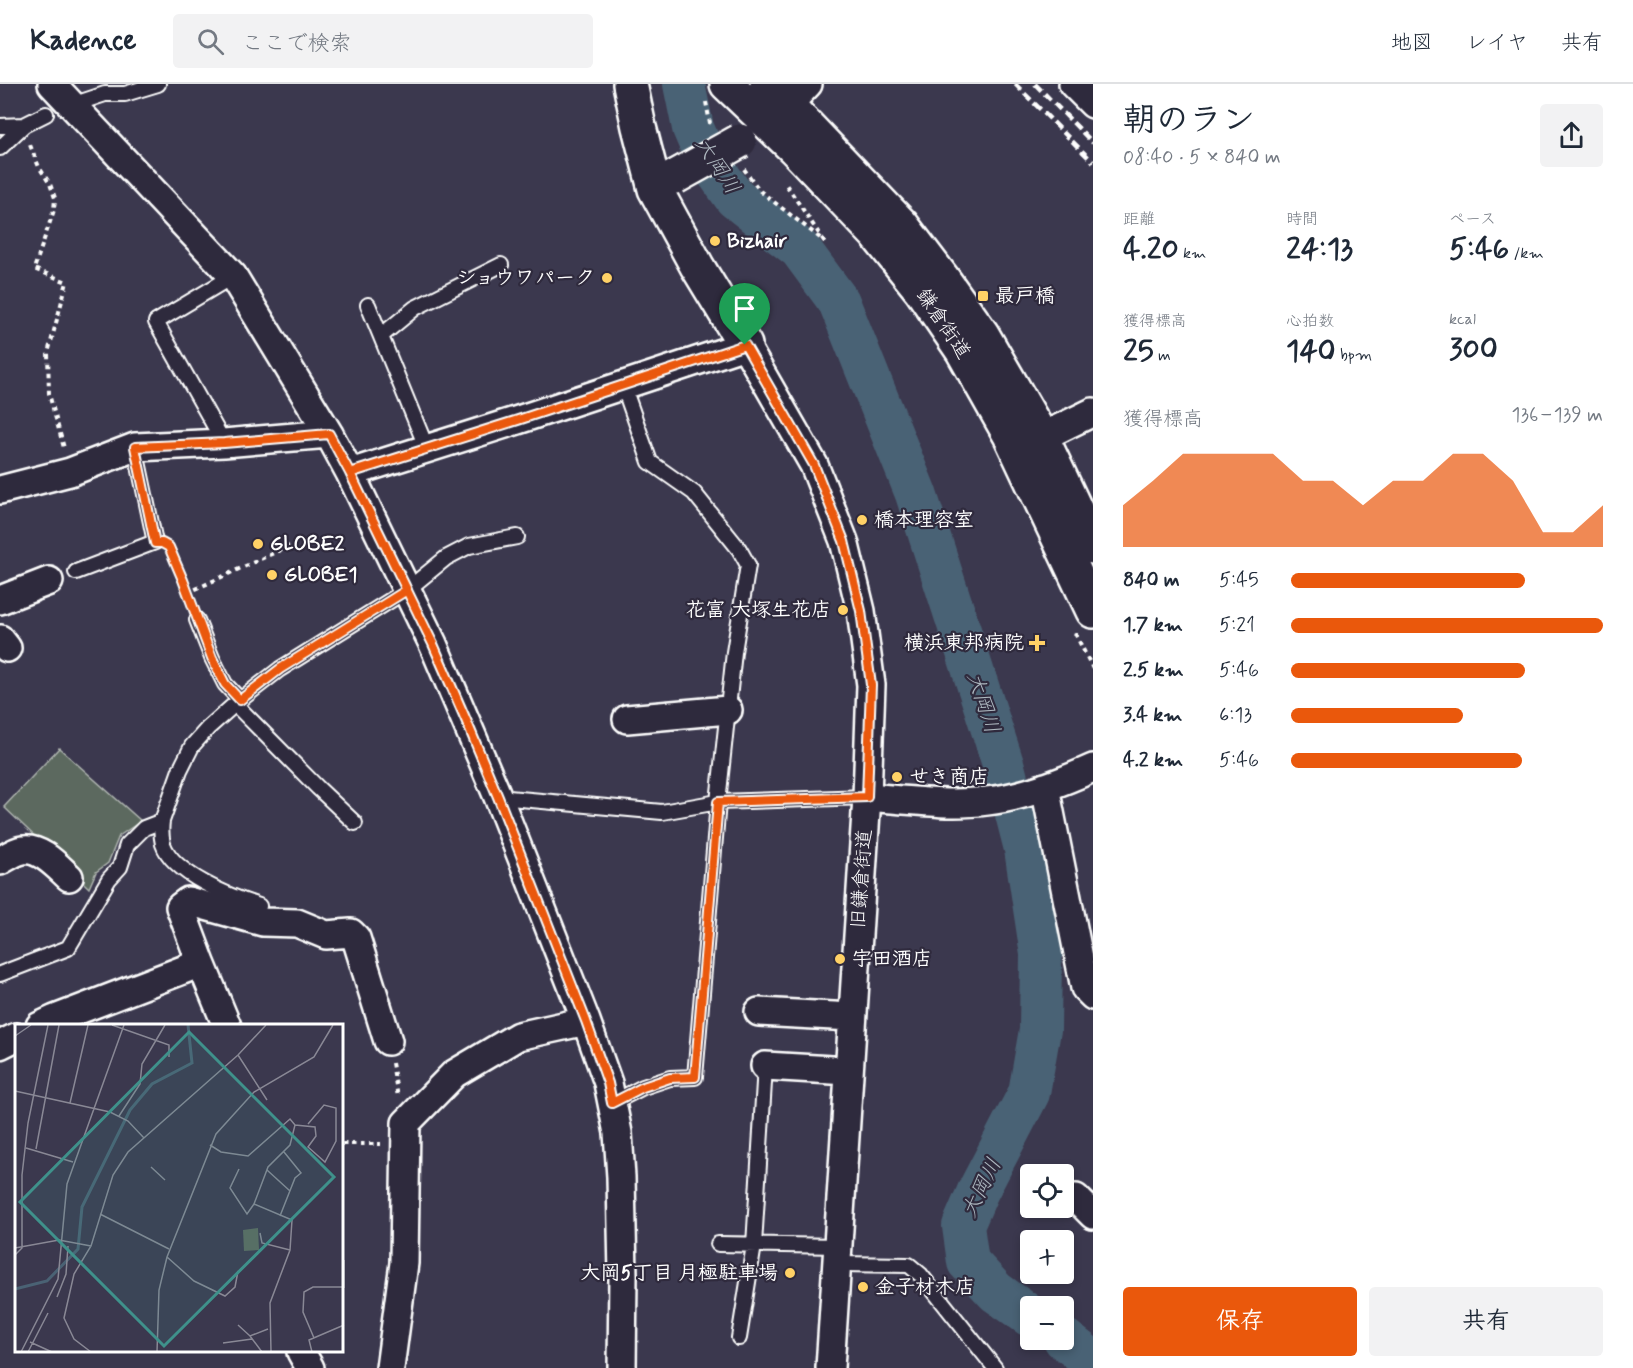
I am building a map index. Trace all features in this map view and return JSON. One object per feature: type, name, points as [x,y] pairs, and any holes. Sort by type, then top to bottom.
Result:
[{"type":"main road","points":[[630,84],[639,127],[665,183],[697,266],[745,345]]},
{"type":"main road","name":"鎌倉街道","points":[[716,89],[783,99],[902,225],[982,334],[1041,436],[1093,547]]},
{"type":"main road","points":[[665,183],[732,146],[783,99]]},
{"type":"main road","name":"鎌倉街道","points":[[783,99],[876,234],[921,290],[962,350],[1010,435],[1083,621]]},
{"type":"street","points":[[52,84],[233,276],[329,434],[433,644],[498,797],[608,1083],[618,1133],[621,1177],[624,1276],[622,1368]]},
{"type":"street","points":[[1073,84],[1093,104]]},
{"type":"street","points":[[350,473],[745,345]]},
{"type":"street","name":"旧鎌倉街道","points":[[745,345],[814,465],[844,541],[861,611],[871,685],[867,797],[830,1368]]},
{"type":"street","points":[[1041,436],[1093,412]]},
{"type":"street","points":[[0,490],[70,472],[135,447],[224,443],[329,434]]},
{"type":"street","points":[[0,600],[49,581]]},
{"type":"street","points":[[627,719],[728,710]]},
{"type":"street","points":[[867,797],[938,803],[988,801],[1040,789],[1093,768]]},
{"type":"street","points":[[1040,789],[1085,988],[1093,996]]},
{"type":"street","points":[[0,861],[21,850],[30,850],[47,857],[69,877]]},
{"type":"street","points":[[226,1024],[180,907],[188,902],[263,922],[297,922],[326,935],[351,933],[356,938],[388,1041]]},
{"type":"street","points":[[51,1024],[201,963]]},
{"type":"street","points":[[759,1012],[852,1017]]},
{"type":"street","points":[[390,1368],[404,1263],[406,1124],[454,1074],[518,1036],[586,1021]]},
{"type":"street","points":[[0,1045],[15,1038]]},
{"type":"street","points":[[765,1066],[849,1071]]},
{"type":"street","points":[[302,1353],[310,1368]]},
{"type":"lane","points":[[72,105],[105,94],[125,94],[158,84]]},
{"type":"lane","points":[[0,148],[23,126],[46,114]]},
{"type":"lane","points":[[0,126],[23,126]]},
{"type":"lane","points":[[381,336],[415,308],[501,266]]},
{"type":"lane","points":[[224,443],[156,322],[233,276]]},
{"type":"lane","points":[[368,305],[427,449]]},
{"type":"lane","points":[[612,1103],[643,1087],[670,1078],[695,1077],[718,802],[734,652],[748,565],[694,493],[650,462],[622,385]]},
{"type":"lane","points":[[76,572],[155,543],[135,447]]},
{"type":"lane","points":[[259,906],[208,885],[185,870],[170,856],[163,845],[162,821],[180,770],[192,746],[237,702],[280,669],[407,590],[446,558],[469,546],[517,537]]},
{"type":"lane","points":[[197,620],[212,658],[237,702],[309,780],[355,823]]},
{"type":"lane","points":[[498,797],[662,812],[718,802],[867,797]]},
{"type":"lane","points":[[0,974],[68,948],[109,879],[120,867],[127,845],[144,828],[162,821]]},
{"type":"lane","points":[[739,1338],[754,1245],[765,1066]]},
{"type":"lane","points":[[718,1244],[754,1245],[909,1265],[921,1275],[995,1368]]},
{"type":"path","points":[[716,89],[710,123],[732,146],[760,191],[824,241],[782,175],[792,183]]},
{"type":"path","points":[[23,126],[39,167],[50,184],[55,198],[54,210],[34,269],[67,282],[48,353],[49,394],[70,472]]},
{"type":"path","points":[[155,543],[162,543],[169,547],[197,620]]},
{"type":"path","points":[[187,593],[291,545]]},
{"type":"path","points":[[1083,621],[1093,669]]},
{"type":"path","points":[[388,1041],[398,1098]]},
{"type":"path","points":[[344,1144],[405,1144]]},
{"type":"green space","points":[[59,748],[141,821],[119,836],[108,863],[96,872],[89,888],[4,807]]},
{"type":"waterway","name":"大岡川","points":[[684,84],[693,128],[704,154],[735,198],[800,249],[839,302],[916,494],[1004,767],[1025,849],[1041,954],[1040,1030],[1029,1093],[978,1191],[963,1226],[968,1262],[996,1292],[1020,1309]]},
{"type":"waterway","name":"大岡川","points":[[1074,1347],[1093,1361]]},
{"type":"railway","points":[[1015,84],[1093,162]]},
{"type":"railway","points":[[1035,84],[1093,143]]},
{"type":"place","name":"Bizhair","points":[[715,241]]},
{"type":"place","name":"ショウワパーク","points":[[607,278]]},
{"type":"place","name":"最戸橋","points":[[983,296]]},
{"type":"place","name":"橋本理容室","points":[[862,520]]},
{"type":"place","name":"GLOBE2","points":[[258,544]]},
{"type":"place","name":"GLOBE1","points":[[272,575]]},
{"type":"place","name":"花富 大塚生花店","points":[[843,610]]},
{"type":"place","name":"横浜東邦病院","points":[[1037,643]]},
{"type":"place","name":"せき商店","points":[[897,777]]},
{"type":"place","name":"宇田酒店","points":[[840,959]]},
{"type":"place","name":"大岡5丁目 月極駐車場","points":[[790,1273]]},
{"type":"place","name":"金子材木店","points":[[863,1287]]},
{"type":"route","points":[[745,345],[350,473],[407,590],[280,669],[240,700],[225,684],[212,658],[169,547],[162,543],[155,543],[135,447],[224,443],[329,434],[350,473],[379,532],[407,590],[433,644],[466,720],[586,1021],[608,1083],[612,1103],[643,1087],[670,1078],[695,1077],[718,802],[867,797],[871,685],[861,611],[844,541],[814,465],[745,345]]}]
